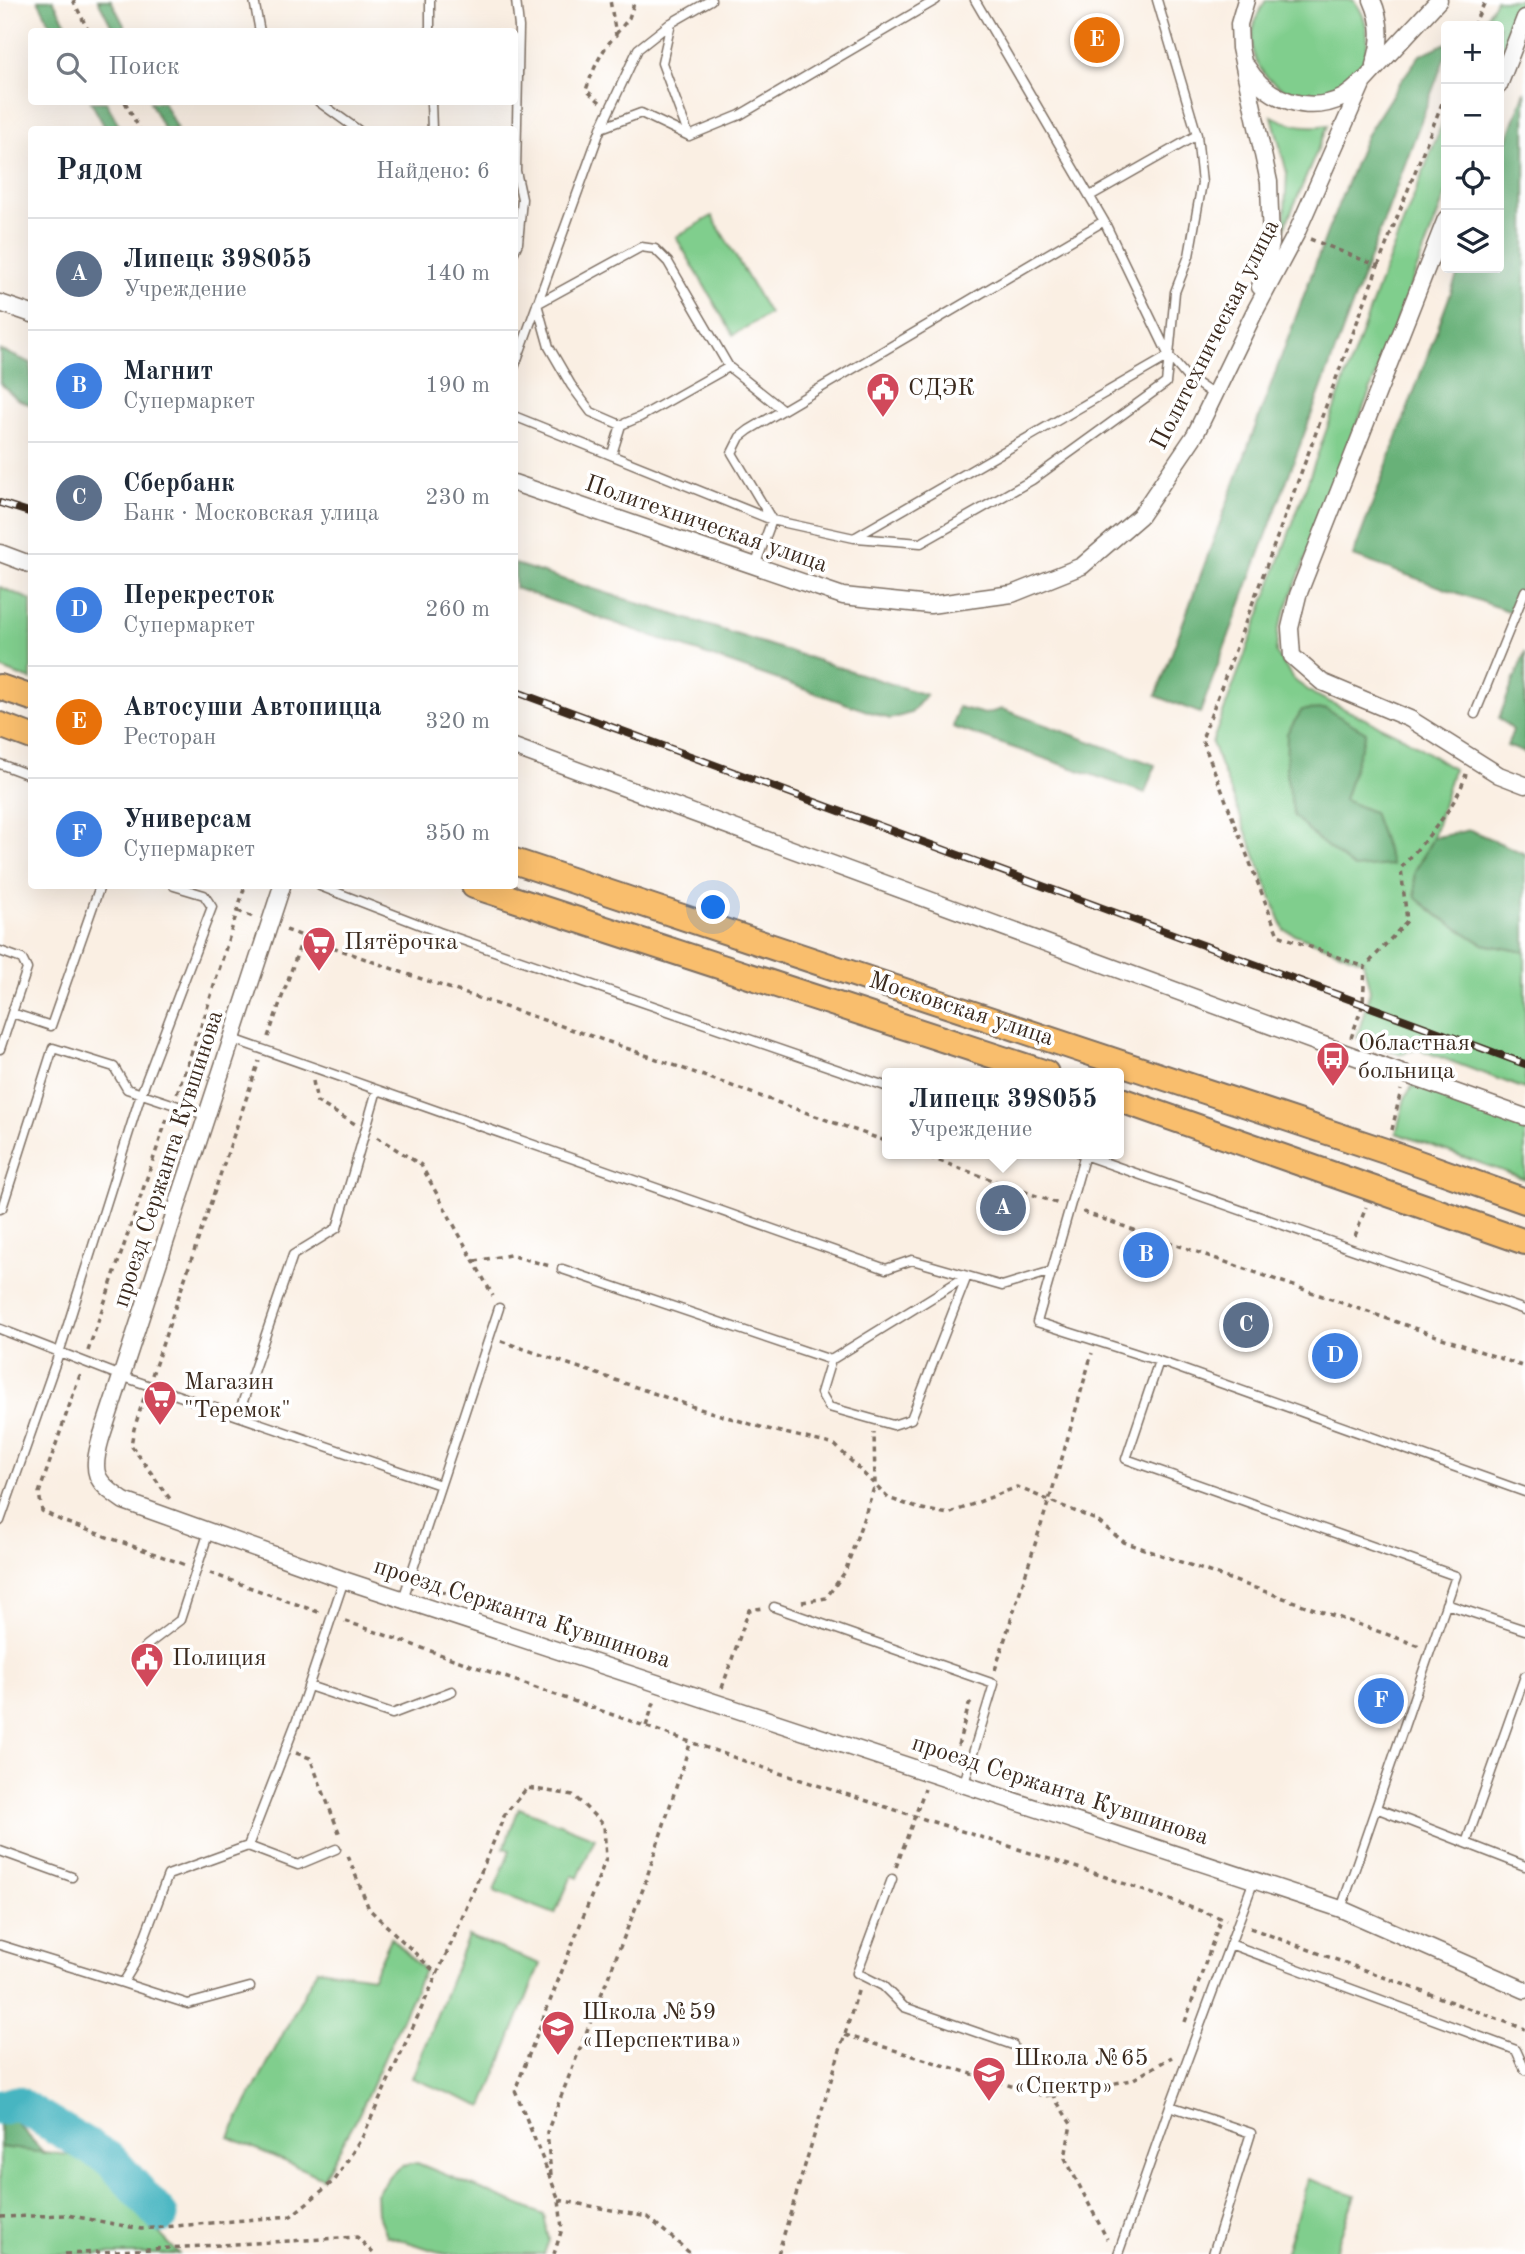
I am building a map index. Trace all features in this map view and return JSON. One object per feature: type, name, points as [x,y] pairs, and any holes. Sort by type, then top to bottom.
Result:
[{"type":"main road","points":[[0,687],[28,697]]},
{"type":"main road","points":[[0,725],[28,736]]},
{"type":"main road","name":"Московская улица","points":[[518,863],[1352,1140],[1525,1201]]},
{"type":"main road","name":"Московская улица","points":[[483,889],[1031,1068]]},
{"type":"main road","points":[[1124,1101],[1525,1242]]},
{"type":"street","points":[[1247,0],[1239,24],[1240,48],[1269,182],[1271,244],[1254,313]]},
{"type":"street","points":[[1240,48],[1248,69],[1262,87],[1281,99],[1302,105],[1324,104],[1345,96],[1363,82],[1375,63],[1381,42],[1379,16],[1371,0]]},
{"type":"street","name":"Политехническая улица","points":[[518,484],[843,596],[930,606],[1012,594],[1082,566],[1140,516],[1195,435],[1296,234],[1363,82],[1439,0]]},
{"type":"street","points":[[1499,84],[1525,18]]},
{"type":"street","points":[[1441,232],[1298,595],[1290,628],[1292,656],[1322,682],[1410,719],[1499,775],[1525,785]]},
{"type":"street","points":[[0,303],[28,313]]},
{"type":"street","points":[[0,553],[28,564]]},
{"type":"street","points":[[518,748],[1525,1117]]},
{"type":"street","name":"проезд Сержанта Кувшинова","points":[[281,889],[94,1461],[101,1486],[124,1501],[344,1580],[931,1772],[965,1778],[1341,1909],[1525,1990]]},
{"type":"lane","points":[[254,0],[260,28]]},
{"type":"lane","points":[[430,0],[430,28]]},
{"type":"lane","points":[[516,0],[519,27],[518,63]]},
{"type":"lane","points":[[518,357],[601,128],[638,49],[671,23],[711,0]]},
{"type":"lane","points":[[601,128],[641,113],[689,136],[740,115],[936,0]]},
{"type":"lane","points":[[975,0],[1104,221],[1169,356],[1186,376],[1214,395]]},
{"type":"lane","points":[[518,418],[772,520],[855,538],[920,543],[1021,486],[1166,383],[1175,292],[1189,256],[1202,183],[1197,135],[1157,0]]},
{"type":"lane","points":[[671,23],[662,63],[689,136]]},
{"type":"lane","points":[[323,105],[352,126]]},
{"type":"lane","points":[[431,105],[432,126]]},
{"type":"lane","points":[[516,126],[517,105]]},
{"type":"lane","points":[[1090,197],[1197,135]]},
{"type":"lane","points":[[518,183],[522,199],[518,243]]},
{"type":"lane","points":[[772,520],[732,453],[740,437],[1104,221]]},
{"type":"lane","points":[[537,304],[640,247],[654,248],[668,262],[729,367],[783,410]]},
{"type":"lane","points":[[537,304],[549,347],[570,385],[591,412],[621,425],[729,367]]},
{"type":"lane","points":[[855,538],[1169,356]]},
{"type":"lane","points":[[612,454],[621,425]]},
{"type":"lane","points":[[755,566],[772,520]]},
{"type":"lane","points":[[1475,714],[1525,591]]},
{"type":"lane","points":[[0,764],[28,774]]},
{"type":"lane","points":[[12,1013],[51,1026],[99,889]]},
{"type":"lane","points":[[0,1521],[59,1353],[141,1094],[212,907],[204,895],[184,889]]},
{"type":"lane","points":[[328,889],[439,932],[882,1085]]},
{"type":"lane","points":[[0,951],[22,959],[27,969],[0,1049]]},
{"type":"lane","points":[[233,1039],[886,1269],[912,1259],[1002,1286],[1052,1271]]},
{"type":"lane","points":[[0,1209],[53,1048],[114,1067],[127,1089],[208,1116]]},
{"type":"lane","points":[[238,1416],[293,1255],[337,1228],[377,1090]]},
{"type":"lane","points":[[1083,1159],[1037,1322],[1159,1361],[1525,1492]]},
{"type":"lane","points":[[1098,1159],[1525,1310]]},
{"type":"lane","points":[[562,1269],[831,1360]]},
{"type":"lane","points":[[967,1276],[911,1419],[893,1425],[830,1406],[821,1393],[831,1360],[967,1276]]},
{"type":"lane","points":[[403,1599],[499,1308]]},
{"type":"lane","points":[[0,1329],[121,1376],[440,1485]]},
{"type":"lane","points":[[1159,1361],[1126,1459],[1456,1576],[1341,1909]]},
{"type":"lane","points":[[146,1646],[180,1620],[209,1531]]},
{"type":"lane","points":[[248,1846],[309,1686],[344,1580]]},
{"type":"lane","points":[[1446,1604],[1525,1630]]},
{"type":"lane","points":[[774,1606],[994,1684],[965,1778]]},
{"type":"lane","points":[[1466,1843],[1525,1676]]},
{"type":"lane","points":[[309,1686],[392,1713],[452,1691]]},
{"type":"lane","points":[[1377,1808],[1525,1866]]},
{"type":"lane","points":[[123,1983],[134,1965],[168,1875],[248,1846],[298,1865],[336,1849]]},
{"type":"lane","points":[[0,1851],[72,1877]]},
{"type":"lane","points":[[892,1878],[857,1973],[883,1986],[904,2007],[1013,2045]]},
{"type":"lane","points":[[1118,2254],[1254,1880]]},
{"type":"lane","points":[[1230,1944],[1516,2050],[1525,2070]]},
{"type":"lane","points":[[0,1945],[187,2004],[250,1987]]},
{"type":"lane","points":[[1170,2106],[1251,2133],[1213,2254]]},
{"type":"path","points":[[73,0],[87,28]]},
{"type":"path","points":[[610,0],[616,35]]},
{"type":"path","points":[[610,110],[586,90],[600,56],[629,18],[635,0]]},
{"type":"path","points":[[1476,21],[1486,0]]},
{"type":"path","points":[[127,105],[138,126]]},
{"type":"path","points":[[1378,266],[1441,106]]},
{"type":"path","points":[[1345,1053],[1363,1004],[1365,967],[1407,921],[1401,868],[1433,831],[1463,786],[1472,757]]},
{"type":"path","points":[[244,889],[39,1493],[42,1511],[62,1521],[197,1569],[774,1771],[1103,1876],[1525,2029]]},
{"type":"path","points":[[238,911],[404,973],[612,1043],[882,1140]]},
{"type":"path","points":[[171,1500],[131,1445],[134,1429],[303,936]]},
{"type":"path","points":[[307,1065],[317,1102],[366,1129],[395,1151],[421,1165],[499,1308]]},
{"type":"path","points":[[934,1159],[1525,1367]]},
{"type":"path","points":[[475,1261],[510,1255],[562,1269]]},
{"type":"path","points":[[489,1337],[699,1409],[835,1445],[888,1498],[917,1508],[948,1514],[1017,1487],[1096,1520],[1124,1542],[1431,1649]]},
{"type":"path","points":[[965,1778],[944,1765],[957,1749],[969,1705],[998,1667],[1096,1340]]},
{"type":"path","points":[[720,1692],[749,1610],[826,1598],[845,1572],[875,1485],[874,1419]]},
{"type":"path","points":[[409,1581],[526,1619]]},
{"type":"path","points":[[551,2179],[547,2132],[643,1889],[691,1741]]},
{"type":"path","points":[[892,1878],[931,1772]]},
{"type":"path","points":[[0,2217],[67,2215],[141,2229],[291,2216],[335,2180],[363,2136],[437,1974],[505,1814],[527,1788],[573,1795],[604,1825],[606,1859],[515,2090],[559,2200],[562,2229],[554,2254]]},
{"type":"path","points":[[394,1933],[437,1974]]},
{"type":"path","points":[[778,2254],[863,1976]]},
{"type":"path","points":[[845,2035],[1044,2096],[1132,2080],[1172,2057]]},
{"type":"path","points":[[1052,2094],[1071,2124],[1065,2158],[1107,2239]]},
{"type":"path","points":[[559,2200],[648,2217],[691,2254]]},
{"type":"path","points":[[65,2254],[357,2237],[374,2254]]},
{"type":"green space","points":[[38,0],[53,0],[68,28],[52,28]]},
{"type":"green space","points":[[98,0],[111,0],[125,28],[112,28]]},
{"type":"green space","points":[[1266,0],[1353,0],[1363,15],[1367,33],[1367,45],[1357,74],[1338,90],[1314,96],[1290,92],[1269,79],[1255,58],[1253,32]]},
{"type":"green space","points":[[1496,0],[1521,0],[1504,44],[1504,21],[1484,21]]},
{"type":"green space","points":[[1441,45],[1441,67],[1200,713],[1156,696],[1328,230],[1366,136],[1420,55]]},
{"type":"green space","points":[[1525,91],[1525,574],[1511,612],[1353,556],[1458,273],[1504,273],[1504,148]]},
{"type":"green space","points":[[93,105],[108,105],[119,126],[104,126]]},
{"type":"green space","points":[[152,105],[165,105],[175,126],[162,126]]},
{"type":"green space","points":[[1272,116],[1299,125],[1328,125],[1284,229],[1287,173]]},
{"type":"green space","points":[[1441,127],[1441,206],[1278,630],[1276,653],[1294,680],[1315,695],[1405,738],[1453,769],[1433,838],[1414,873],[1416,897],[1437,915],[1483,944],[1525,952],[1525,1089],[1418,1049],[1399,1054],[1357,1038],[1370,991],[1363,961],[1284,930],[1212,743],[1380,282]]},
{"type":"green space","points":[[712,216],[769,314],[733,335],[676,237]]},
{"type":"green space","points":[[0,350],[28,362],[28,404],[17,399],[0,383]]},
{"type":"green space","points":[[518,565],[926,695],[911,713],[890,719],[518,589]]},
{"type":"green space","points":[[0,587],[28,599],[28,679],[0,668]]},
{"type":"green space","points":[[1525,652],[1525,753],[1507,746],[1513,730],[1499,718]]},
{"type":"green space","points":[[958,707],[985,714],[1002,709],[1155,765],[1145,793],[953,727]]},
{"type":"green space","points":[[1326,709],[1366,732],[1344,800],[1373,812],[1392,865],[1354,868],[1316,838],[1294,816],[1286,774],[1287,733],[1302,710]]},
{"type":"green space","points":[[1470,830],[1525,854],[1525,952],[1483,944],[1437,915],[1416,898],[1414,873],[1433,838]]},
{"type":"green space","points":[[1413,1085],[1525,1126],[1525,1179],[1396,1133],[1405,1098]]},
{"type":"green space","points":[[519,1808],[595,1838],[578,1878],[572,1875],[555,1914],[494,1891],[510,1850],[504,1848]]},
{"type":"green space","points":[[468,1936],[540,1964],[483,2107],[412,2078]]},
{"type":"green space","points":[[391,1938],[424,1970],[359,2114],[323,2178],[229,2137],[317,1969],[373,1977]]},
{"type":"green space","points":[[0,2106],[4,2109],[44,2153],[0,2147]]},
{"type":"green space","points":[[0,2147],[86,2157],[179,2254],[0,2254]]},
{"type":"green space","points":[[417,2163],[544,2215],[549,2240],[544,2254],[445,2254],[386,2235],[377,2213],[376,2194],[389,2176],[402,2166]]},
{"type":"green space","points":[[1308,2179],[1355,2195],[1334,2254],[1285,2254]]},
{"type":"waterway","points":[[0,2108],[16,2103],[111,2160],[161,2216]]},
{"type":"railway","points":[[0,503],[28,512]]},
{"type":"railway","points":[[518,692],[1525,1064]]},
{"type":"place","name":"Автосуши Автопицца","points":[[1097,40]]},
{"type":"place","name":"СДЭК","points":[[883,419]]},
{"type":"place","name":"Пятёрочка","points":[[319,973]]},
{"type":"place","name":"Областная больница","points":[[1333,1088]]},
{"type":"place","name":"Липецк 398055","points":[[1003,1208]]},
{"type":"place","name":"Магнит","points":[[1146,1255]]},
{"type":"place","name":"Сбербанк","points":[[1246,1325]]},
{"type":"place","name":"Перекресток","points":[[1335,1356]]},
{"type":"place","name":"Магазин \"Теремок\"","points":[[160,1427]]},
{"type":"place","name":"Полиция","points":[[147,1689]]},
{"type":"place","name":"Универсам","points":[[1381,1701]]},
{"type":"place","name":"Школа №59 «Перспектива»","points":[[558,2057]]},
{"type":"place","name":"Школа №65 «Спектр»","points":[[989,2103]]}]
